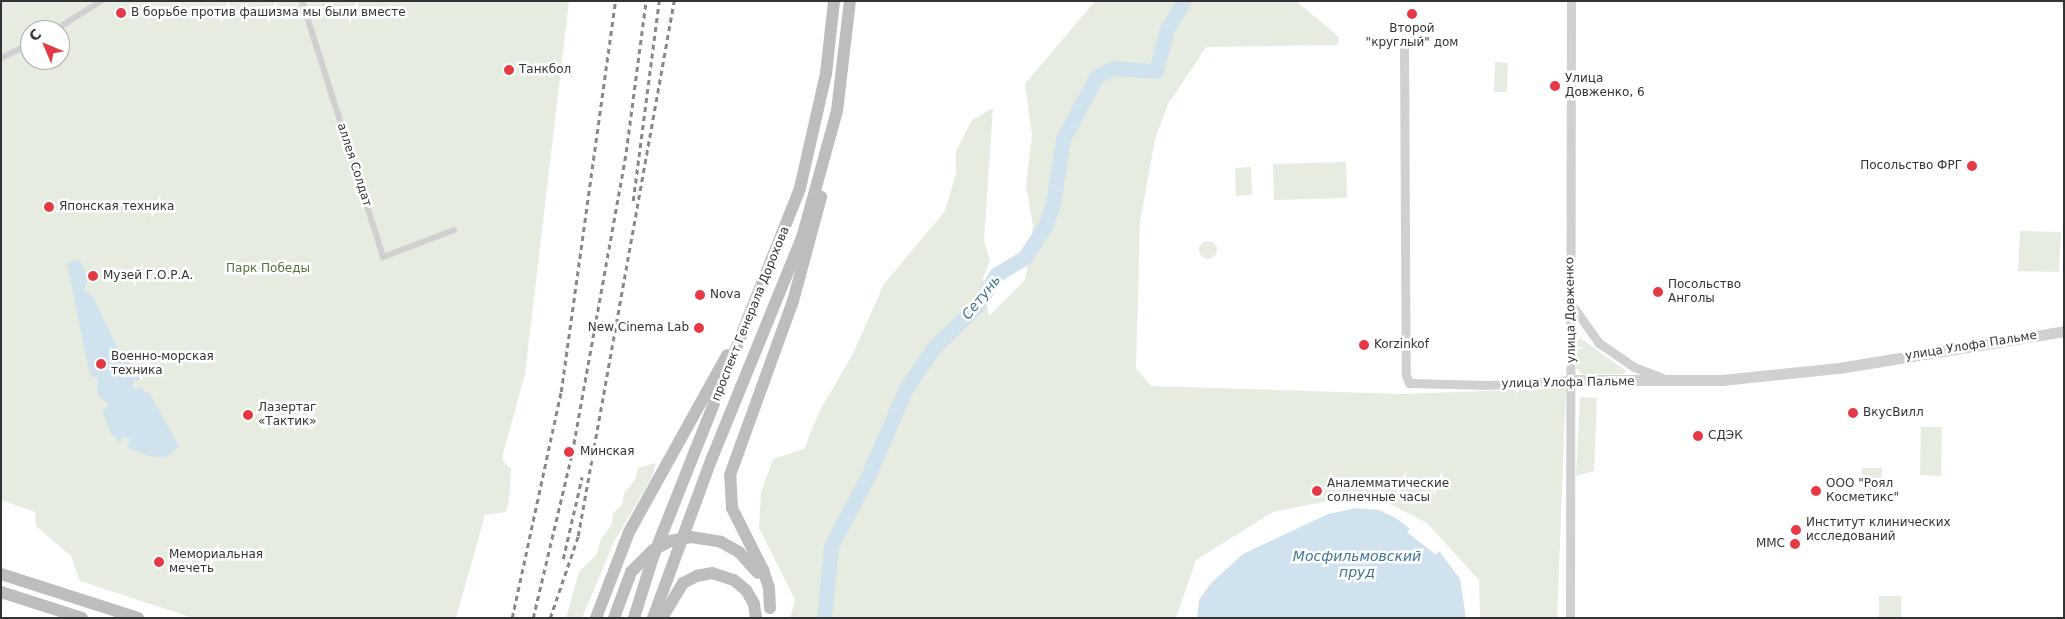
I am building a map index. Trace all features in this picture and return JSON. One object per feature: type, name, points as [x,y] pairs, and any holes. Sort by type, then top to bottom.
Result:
[{"type":"main road","name":"проспект Генерала Дорохова","points":[[634,618],[653,557],[758,298],[800,188],[811,147],[826,74],[834,1]]},
{"type":"main road","name":"проспект Генерала Дорохова","points":[[653,618],[712,458],[784,289],[827,154],[843,80],[850,1]]},
{"type":"main road","points":[[770,613],[763,570],[732,508],[730,475],[807,258],[820,208],[827,154]]},
{"type":"main road","points":[[596,618],[629,532],[758,298]]},
{"type":"main road","points":[[614,618],[626,580],[637,563],[661,545],[691,537],[721,542],[746,559],[764,584],[770,613]]},
{"type":"main road","points":[[662,618],[683,583],[696,576],[712,573],[734,580],[746,590],[754,604],[756,618]]},
{"type":"main road","points":[[1,574],[138,618]]},
{"type":"main road","points":[[1,592],[76,617]]},
{"type":"street","points":[[70,21],[101,1]]},
{"type":"street","name":"аллея Солдат","points":[[302,1],[384,256],[454,230]]},
{"type":"street","name":"улица Довженко","points":[[1570,618],[1572,380],[1569,300],[1571,1]]},
{"type":"street","name":"улица Улофа Пальме","points":[[1404,44],[1406,376],[1409,383],[1489,385],[1572,380],[1676,382],[1839,368],[2064,331]]},
{"type":"street","points":[[1,58],[20,49]]},
{"type":"street","points":[[1569,300],[1588,329],[1615,356],[1634,367],[1676,382]]},
{"type":"green space","name":"Парк Победы","points":[[1,1],[569,1],[525,374],[503,454],[503,461],[511,469],[509,500],[506,512],[485,515],[456,618],[193,618],[80,581],[71,556],[36,526],[35,512],[1,500]]},
{"type":"green space","points":[[1095,1],[1296,1],[1339,37],[1338,45],[1206,47],[1168,104],[1155,139],[1140,221],[1136,368],[1151,386],[1402,394],[1566,388],[1557,618],[1480,618],[1479,580],[1427,523],[1368,493],[1273,512],[1196,560],[1176,618],[790,618],[795,600],[759,528],[761,492],[773,459],[804,449],[820,410],[853,354],[884,284],[945,211],[956,173],[956,151],[972,120],[993,108],[984,240],[990,261],[983,278],[989,316],[1025,280],[1033,227],[1026,185],[1032,135],[1025,84]]},
{"type":"green space","points":[[1495,62],[1508,63],[1507,92],[1494,92]]},
{"type":"green space","points":[[1346,162],[1347,198],[1274,200],[1273,164]]},
{"type":"green space","points":[[1251,167],[1252,195],[1236,196],[1235,168]]},
{"type":"green space","points":[[2020,231],[2061,232],[2059,272],[2018,271]]},
{"type":"green space","points":[[1208,241],[1214,244],[1217,250],[1214,256],[1208,259],[1202,256],[1199,250],[1202,244]]},
{"type":"green space","points":[[1580,338],[1626,371],[1623,374],[1582,374],[1576,368],[1576,343]]},
{"type":"green space","points":[[1580,397],[1597,398],[1594,471],[1576,476]]},
{"type":"green space","points":[[1921,427],[1942,427],[1941,476],[1920,475]]},
{"type":"green space","points":[[656,463],[652,477],[614,542],[582,618],[566,618],[579,572],[596,555],[601,539],[612,524],[613,513],[622,505],[624,493],[635,480],[638,468]]},
{"type":"green space","points":[[1862,468],[1882,468],[1881,490],[1862,490]]},
{"type":"green space","points":[[1879,596],[1901,596],[1901,618],[1879,618]]},
{"type":"water","points":[[79,259],[88,278],[84,291],[92,295],[121,355],[140,374],[141,381],[135,380],[132,387],[136,390],[142,386],[145,393],[149,392],[179,446],[165,458],[148,456],[128,448],[130,438],[123,437],[120,443],[110,432],[102,411],[110,405],[98,395],[97,377],[90,376],[67,263]]},
{"type":"water","name":"Мосфильмовский пруд","points":[[1356,508],[1379,510],[1396,518],[1410,529],[1407,532],[1436,555],[1439,551],[1460,579],[1466,618],[1197,618],[1199,600],[1211,583],[1243,554],[1328,514]]},
{"type":"waterway","name":"Сетунь","points":[[824,618],[831,546],[869,474],[906,388],[935,346],[976,307],[997,274],[1025,257],[1044,228],[1053,204],[1063,139],[1096,77],[1113,68],[1156,71],[1167,29],[1184,1]]},
{"type":"railway","points":[[512,618],[561,392],[615,1]]},
{"type":"railway","points":[[533,618],[572,453],[626,152],[646,1]]},
{"type":"railway","points":[[633,201],[659,1]]},
{"type":"railway","points":[[550,618],[578,536],[674,1]]},
{"type":"railway","points":[[563,559],[582,477]]},
{"type":"place","name":"В борьбе против фашизма мы были вместе","points":[[121,13]]},
{"type":"place","name":"Второй \"круглый\" дом","points":[[1412,14]]},
{"type":"place","name":"Танкбол","points":[[509,70]]},
{"type":"place","name":"Улица Довженко, 6","points":[[1555,86]]},
{"type":"place","name":"Посольство ФРГ","points":[[1972,166]]},
{"type":"place","name":"Японская техника","points":[[49,207]]},
{"type":"place","name":"Музей Г.О.Р.А.","points":[[93,276]]},
{"type":"place","name":"Посольство Анголы","points":[[1658,292]]},
{"type":"place","name":"Nova","points":[[700,295]]},
{"type":"place","name":"New Cinema Lab","points":[[699,328]]},
{"type":"place","name":"Korzinkof","points":[[1364,345]]},
{"type":"place","name":"Военно-морская техника","points":[[101,364]]},
{"type":"place","name":"ВкусВилл","points":[[1853,413]]},
{"type":"place","name":"Лазертаг «Тактик»","points":[[248,415]]},
{"type":"place","name":"СДЭК","points":[[1698,436]]},
{"type":"place","name":"Минская","points":[[569,452]]},
{"type":"place","name":"Аналемматические солнечные часы","points":[[1317,491]]},
{"type":"place","name":"ООО \"Роял Косметикс\"","points":[[1816,491]]},
{"type":"place","name":"Институт клинических исследований","points":[[1796,530]]},
{"type":"place","name":"ММС","points":[[1795,544]]},
{"type":"place","name":"Мемориальная мечеть","points":[[159,562]]}]
